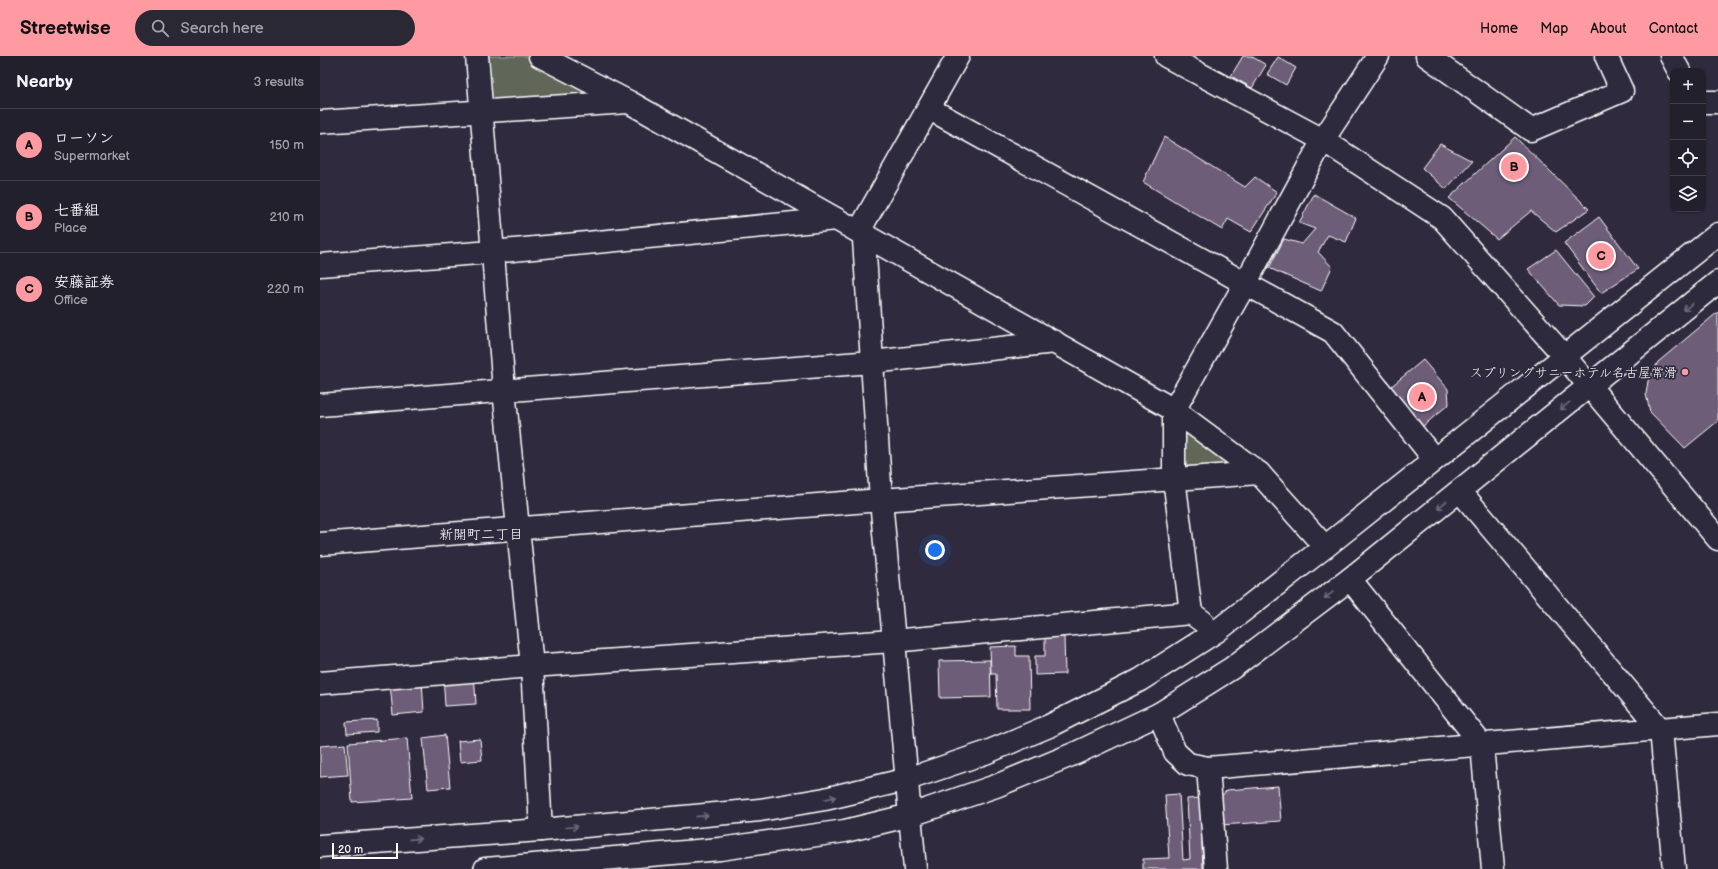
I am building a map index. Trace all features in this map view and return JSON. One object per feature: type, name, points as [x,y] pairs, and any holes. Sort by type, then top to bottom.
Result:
[{"type":"street","points":[[477,56],[504,390],[532,666],[541,830]]},
{"type":"street","points":[[540,56],[629,102],[1174,410],[1259,473],[1325,547]]},
{"type":"street","points":[[914,869],[908,779],[893,641],[881,500],[864,224],[930,109],[958,56]]},
{"type":"street","points":[[1166,56],[1323,140],[1442,218],[1565,357],[1718,540]]},
{"type":"street","points":[[1190,613],[1174,478],[1174,410],[1245,284],[1323,140],[1378,56]]},
{"type":"street","points":[[1426,56],[1531,130],[1622,91],[1606,56]]},
{"type":"street","points":[[1672,56],[1678,68]]},
{"type":"street","points":[[320,122],[629,102]]},
{"type":"street","points":[[1706,102],[1718,102]]},
{"type":"street","points":[[930,109],[1333,332],[1434,459]]},
{"type":"street","points":[[320,265],[492,252],[836,220]]},
{"type":"street","points":[[320,846],[541,830],[760,810],[826,799],[908,779],[985,753],[1049,726],[1140,680],[1217,631],[1565,357],[1718,234]]},
{"type":"street","points":[[486,869],[546,867],[720,848],[845,831],[911,815],[996,786],[1061,759],[1159,714],[1232,668],[1350,579],[1718,282]]},
{"type":"street","points":[[320,405],[872,362],[1055,342]]},
{"type":"street","points":[[320,544],[881,500],[1259,473]]},
{"type":"street","points":[[1460,491],[1662,730],[1674,869]]},
{"type":"street","points":[[1350,579],[1482,745],[1493,869]]},
{"type":"street","points":[[320,683],[532,666],[893,641],[1190,613],[1217,631]]},
{"type":"street","points":[[1159,714],[1176,752],[1188,764],[1208,768],[1718,724]]},
{"type":"street","points":[[1208,768],[1216,869]]},
{"type":"green space","points":[[477,56],[540,56],[629,102],[482,111]]},
{"type":"green space","points":[[1174,410],[1259,473],[1174,478]]},
{"type":"building","points":[[1243,56],[1251,56],[1266,65],[1252,88],[1231,76]]},
{"type":"building","points":[[1278,57],[1296,68],[1286,85],[1267,74]]},
{"type":"building","points":[[1164,137],[1245,187],[1255,177],[1277,192],[1251,232],[1228,219],[1222,230],[1143,182]]},
{"type":"building","points":[[1515,137],[1589,209],[1556,232],[1531,211],[1497,239],[1449,198]]},
{"type":"building","points":[[1440,144],[1472,161],[1446,189],[1422,168]]},
{"type":"building","points":[[1314,194],[1356,218],[1346,242],[1328,235],[1318,252],[1332,267],[1321,291],[1269,268],[1284,239],[1302,244],[1315,229],[1299,223]]},
{"type":"building","points":[[1599,217],[1638,269],[1601,293],[1564,243]]},
{"type":"building","points":[[1556,250],[1594,297],[1585,306],[1559,305],[1528,269]]},
{"type":"building","name":"スプリングサニーホテル名古屋常滑","points":[[1718,312],[1718,421],[1685,448],[1650,412],[1646,394],[1648,381],[1658,362]]},
{"type":"building","points":[[1423,360],[1448,389],[1449,404],[1422,427],[1388,389]]},
{"type":"building","points":[[1045,637],[1064,637],[1065,674],[1035,675],[1035,656],[1045,656]]},
{"type":"building","points":[[1016,646],[1016,656],[1029,656],[1030,709],[997,709],[996,674],[991,674],[990,647]]},
{"type":"building","points":[[990,660],[991,697],[940,698],[939,661]]},
{"type":"building","points":[[474,672],[476,704],[445,706],[443,675]]},
{"type":"building","points":[[422,681],[424,712],[393,715],[390,683]]},
{"type":"building","points":[[377,720],[377,732],[347,734],[346,722]]},
{"type":"building","points":[[445,735],[450,787],[428,789],[423,738]]},
{"type":"building","points":[[407,738],[412,798],[352,802],[348,743]]},
{"type":"building","points":[[480,739],[482,760],[460,762],[458,741]]},
{"type":"building","points":[[345,744],[348,775],[320,777],[320,746]]},
{"type":"building","points":[[1278,786],[1281,821],[1221,825],[1219,799],[1227,790]]},
{"type":"building","points":[[1179,794],[1183,860],[1190,859],[1187,799],[1200,798],[1203,869],[1143,869],[1143,859],[1169,858],[1165,795]]},
{"type":"place","name":"七番組","points":[[1514,167]]},
{"type":"place","name":"安藤証券","points":[[1601,256]]},
{"type":"place","name":"スプリングサニーホテル名古屋常滑","points":[[1685,372]]},
{"type":"place","name":"ローソン","points":[[1422,397]]},
{"type":"district","name":"新開町二丁目","points":[[481,534]]}]
